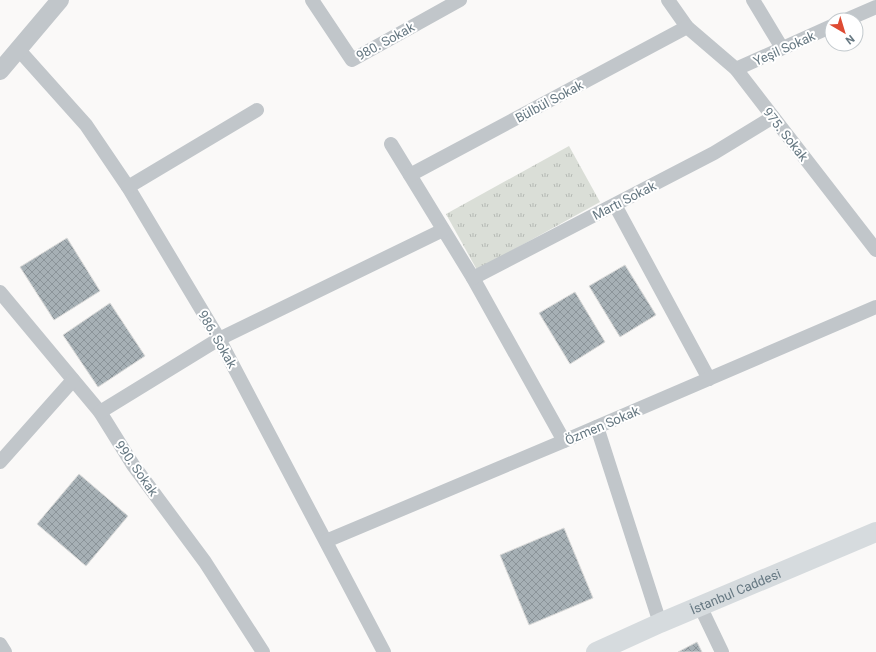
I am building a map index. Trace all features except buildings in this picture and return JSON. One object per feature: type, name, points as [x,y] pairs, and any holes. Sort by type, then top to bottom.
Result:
[{"type":"main road","name":"İstanbul Caddesi","points":[[596,652],[660,623],[876,532]]},
{"type":"street","points":[[0,71],[60,0]]},
{"type":"street","name":"980. Sokak","points":[[312,0],[352,60],[459,0]]},
{"type":"street","name":"975. Sokak","points":[[668,0],[687,27],[736,69],[876,250]]},
{"type":"street","points":[[753,0],[782,48]]},
{"type":"street","name":"Bülbül Sokak","points":[[410,175],[687,27]]},
{"type":"street","name":"Yeşil Sokak","points":[[736,69],[824,30]]},
{"type":"street","name":"986. Sokak","points":[[18,49],[86,126],[128,187],[219,339],[384,652]]},
{"type":"street","points":[[128,187],[257,110]]},
{"type":"street","name":"Martı Sokak","points":[[473,278],[714,153],[773,117]]},
{"type":"street","points":[[391,144],[473,278],[564,441]]},
{"type":"street","points":[[615,205],[709,379]]},
{"type":"street","points":[[100,412],[219,339],[443,230]]},
{"type":"street","name":"990. Sokak","points":[[0,292],[100,412],[133,465],[205,562],[263,652]]},
{"type":"street","name":"Özmen Sokak","points":[[326,541],[597,427],[876,306]]},
{"type":"street","points":[[0,462],[73,380]]},
{"type":"street","points":[[597,427],[660,623]]},
{"type":"street","points":[[700,606],[722,652]]},
{"type":"street","points":[[0,644],[5,652]]},
{"type":"green space","points":[[569,146],[600,202],[477,270],[446,214]]}]
